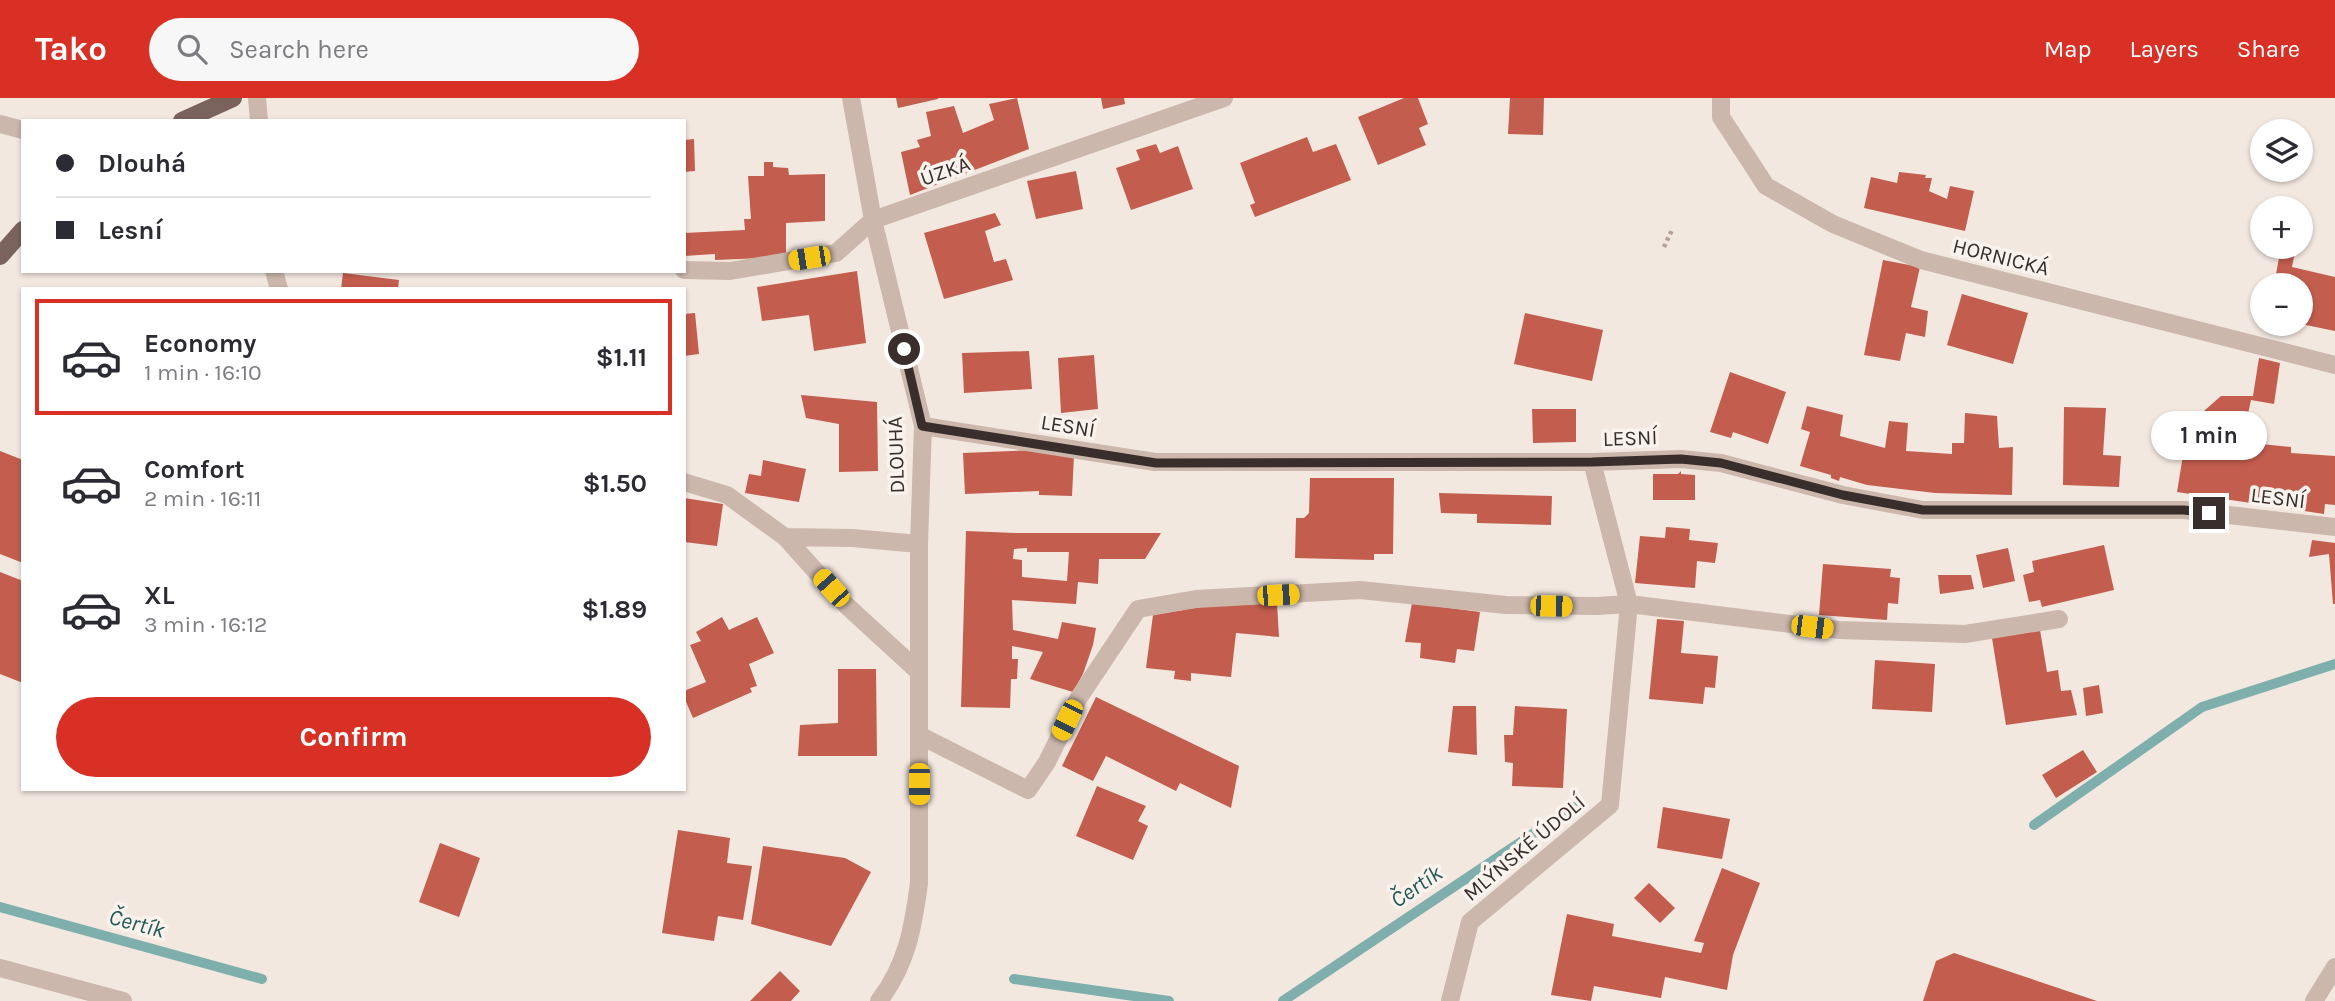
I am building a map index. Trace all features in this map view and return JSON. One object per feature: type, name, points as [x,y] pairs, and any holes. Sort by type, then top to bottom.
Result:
[{"type":"main road","points":[[186,119],[233,98]]},
{"type":"main road","points":[[0,256],[21,232]]},
{"type":"street","points":[[257,98],[260,119]]},
{"type":"street","name":"DLOUHÁ","points":[[851,98],[873,220],[922,426],[919,544],[919,883],[912,934],[894,981],[879,1001]]},
{"type":"street","name":"ÚZKÁ","points":[[686,270],[730,271],[836,253],[873,220],[1224,98]]},
{"type":"street","name":"HORNICKÁ","points":[[1721,98],[1721,117],[1766,186],[1833,224],[1920,260],[2335,365]]},
{"type":"street","points":[[0,124],[21,129]]},
{"type":"street","name":"LESNÍ","points":[[922,426],[1156,463],[1592,462],[1681,459],[1721,463],[1843,495],[1923,510],[2184,510],[2335,527]]},
{"type":"street","name":"MLÝNSKÉ ÚDOLÍ","points":[[1450,1001],[1470,922],[1610,805],[1629,604],[1592,462]]},
{"type":"street","points":[[686,483],[727,495],[785,537],[846,605],[919,672]]},
{"type":"street","points":[[785,537],[852,538],[919,544]]},
{"type":"street","points":[[919,734],[1028,790],[1047,762],[1078,699],[1138,609],[1196,599],[1360,590],[1506,605],[1629,604],[1839,630],[1965,634],[2059,619]]},
{"type":"street","points":[[2314,1001],[2335,967]]},
{"type":"street","points":[[0,968],[123,1001]]},
{"type":"path","points":[[1664,247],[1672,230]]},
{"type":"building","points":[[896,98],[938,98],[938,99],[898,108]]},
{"type":"building","points":[[1017,98],[1029,149],[910,195],[901,152],[920,147],[917,140],[931,136],[926,112],[954,106],[963,133],[994,120],[989,104]]},
{"type":"building","points":[[1101,98],[1124,98],[1125,104],[1103,109]]},
{"type":"building","points":[[1404,98],[1418,98],[1428,124],[1419,128],[1426,145],[1378,165],[1358,117]]},
{"type":"building","points":[[1510,98],[1544,98],[1543,135],[1508,134]]},
{"type":"building","points":[[1307,137],[1313,152],[1336,144],[1351,180],[1255,217],[1250,205],[1255,203],[1240,163]]},
{"type":"building","points":[[694,139],[695,171],[686,172],[686,140]]},
{"type":"building","points":[[1156,144],[1160,153],[1178,146],[1193,189],[1131,210],[1116,168],[1140,160],[1136,150]]},
{"type":"building","points":[[764,162],[773,162],[773,167],[788,168],[789,175],[825,174],[825,221],[786,223],[786,257],[715,260],[715,254],[686,256],[686,233],[745,230],[744,219],[751,219],[748,176],[764,176]]},
{"type":"building","points":[[1076,171],[1083,209],[1036,219],[1027,181]]},
{"type":"building","points":[[1899,172],[1932,178],[1929,191],[1947,199],[1950,186],[1974,191],[1965,231],[1864,208],[1871,177],[1897,183]]},
{"type":"building","points":[[995,213],[1001,225],[985,231],[994,262],[1006,259],[1013,280],[944,299],[924,233]]},
{"type":"building","points":[[2279,259],[2294,259],[2292,267],[2335,277],[2335,331],[2313,326],[2313,273],[2276,273]]},
{"type":"building","points":[[1883,260],[1920,267],[1911,307],[1928,311],[1925,337],[1906,333],[1900,361],[1864,355]]},
{"type":"building","points":[[857,271],[866,343],[814,351],[809,315],[762,321],[757,287]]},
{"type":"building","points":[[343,273],[399,280],[398,287],[341,287]]},
{"type":"building","points":[[1962,294],[2028,313],[2013,364],[1947,345]]},
{"type":"building","points":[[695,313],[699,354],[686,356],[686,314]]},
{"type":"building","points":[[1525,313],[1603,330],[1592,381],[1514,364]]},
{"type":"building","points":[[1029,351],[1032,389],[964,393],[962,353]]},
{"type":"building","points":[[1094,355],[1098,409],[1061,413],[1058,358]]},
{"type":"building","points":[[2259,358],[2280,363],[2274,404],[2251,400],[2242,442],[2291,447],[2291,453],[2335,456],[2335,505],[2325,504],[2324,514],[2177,492],[2188,425],[2193,426],[2196,418],[2221,396],[2253,396]]},
{"type":"building","points":[[1730,372],[1786,392],[1768,444],[1733,432],[1731,438],[1710,432]]},
{"type":"building","points":[[801,395],[877,402],[878,471],[839,472],[839,424],[806,418]]},
{"type":"building","points":[[1807,406],[1843,415],[1840,436],[1885,448],[1889,421],[1908,423],[1906,451],[1952,454],[1952,443],[1964,443],[1965,413],[1997,416],[1999,448],[2013,447],[2012,495],[1935,493],[1867,485],[1840,477],[1839,481],[1831,478],[1831,475],[1800,466],[1810,432],[1801,429]]},
{"type":"building","points":[[2064,407],[2106,408],[2103,455],[2121,456],[2119,487],[2063,485]]},
{"type":"building","points":[[1532,409],[1576,409],[1576,442],[1533,443]]},
{"type":"building","points":[[1037,450],[1074,455],[1072,496],[1039,495],[1039,491],[965,494],[963,453]]},
{"type":"building","points":[[0,451],[21,459],[21,562],[0,554]]},
{"type":"building","points":[[763,460],[806,469],[799,502],[745,493],[749,474],[761,476]]},
{"type":"building","points":[[1681,471],[1681,474],[1695,475],[1695,500],[1653,500],[1653,474],[1678,474]]},
{"type":"building","points":[[1310,478],[1394,478],[1393,554],[1374,554],[1374,560],[1295,558],[1296,518],[1304,518],[1309,513]]},
{"type":"building","points":[[1439,493],[1552,496],[1551,525],[1477,523],[1477,514],[1441,513]]},
{"type":"building","points":[[686,498],[723,504],[717,546],[686,542]]},
{"type":"building","points":[[1666,527],[1690,529],[1689,540],[1718,543],[1715,563],[1697,561],[1695,588],[1635,583],[1640,536],[1665,538]]},
{"type":"building","points":[[966,531],[1161,533],[1145,559],[1099,559],[1098,584],[1078,582],[1076,604],[1012,600],[1013,630],[1058,639],[1062,622],[1096,628],[1083,674],[1073,692],[1030,679],[1043,652],[1012,646],[1012,659],[1018,659],[1017,679],[1011,679],[1010,708],[961,707]],"holes":[[[1027,548],[1027,552],[1069,552],[1067,581],[1022,577],[1022,560],[1013,559],[1014,549]]]},
{"type":"building","points":[[2312,540],[2335,543],[2335,604],[2329,554],[2309,557]]},
{"type":"building","points":[[2104,545],[2114,590],[2042,607],[2040,600],[2029,602],[2023,575],[2034,572],[2032,561]]},
{"type":"building","points":[[2008,548],[2015,581],[1983,588],[1976,555]]},
{"type":"building","points":[[1823,564],[1891,569],[1890,577],[1900,578],[1898,604],[1888,603],[1887,620],[1819,615]]},
{"type":"building","points":[[0,572],[21,580],[21,682],[0,674]]},
{"type":"building","points":[[1938,575],[1971,575],[1974,589],[1940,594]]},
{"type":"building","points":[[1277,603],[1279,637],[1236,633],[1231,677],[1191,673],[1191,681],[1174,679],[1175,671],[1146,668],[1153,615],[1201,607]]},
{"type":"building","points":[[1412,603],[1480,612],[1474,651],[1457,649],[1455,663],[1420,658],[1421,643],[1405,642]]},
{"type":"building","points":[[722,617],[729,630],[757,617],[774,653],[749,664],[757,686],[750,688],[752,692],[693,718],[686,702],[686,690],[706,682],[690,645],[701,641],[696,632]]},
{"type":"building","points":[[1657,619],[1684,621],[1681,653],[1718,656],[1715,688],[1705,687],[1703,704],[1649,699]]},
{"type":"building","points":[[2040,630],[2047,672],[2058,670],[2061,691],[2071,690],[2077,715],[2006,725],[1992,638]]},
{"type":"building","points":[[1875,660],[1935,664],[1932,712],[1872,709]]},
{"type":"building","points":[[838,669],[876,669],[877,756],[798,756],[800,725],[838,723]]},
{"type":"building","points":[[2099,685],[2103,713],[2086,716],[2083,688]]},
{"type":"building","points":[[1096,697],[1239,766],[1231,808],[1180,783],[1176,791],[1106,756],[1093,781],[1062,766]]},
{"type":"building","points":[[1453,706],[1476,706],[1477,755],[1448,752]]},
{"type":"building","points":[[1515,706],[1567,709],[1563,788],[1512,786],[1513,763],[1505,762],[1504,735],[1513,735]]},
{"type":"building","points":[[2083,750],[2097,772],[2056,798],[2042,775]]},
{"type":"building","points":[[1097,786],[1146,806],[1138,821],[1148,826],[1133,860],[1076,836]]},
{"type":"building","points":[[1663,807],[1730,819],[1722,859],[1657,848]]},
{"type":"building","points":[[678,830],[730,838],[727,863],[752,866],[743,920],[718,916],[714,941],[662,933]]},
{"type":"building","points":[[440,843],[480,858],[459,917],[419,902]]},
{"type":"building","points":[[763,846],[845,858],[871,872],[831,946],[751,924]]},
{"type":"building","points":[[1722,868],[1760,883],[1733,955],[1727,990],[1665,977],[1661,998],[1594,986],[1591,1001],[1551,995],[1567,914],[1614,924],[1612,936],[1701,953],[1704,943],[1694,941]]},
{"type":"building","points":[[1649,883],[1675,908],[1660,923],[1634,898]]},
{"type":"building","points":[[1954,953],[2097,1001],[1923,1001],[1936,961]]},
{"type":"building","points":[[780,971],[800,991],[791,1001],[750,1001]]},
{"type":"waterway","points":[[2034,825],[2202,707],[2335,664]]},
{"type":"waterway","name":"Čertík","points":[[1283,1001],[1573,807]]},
{"type":"waterway","name":"Čertík","points":[[0,907],[262,979]]},
{"type":"waterway","name":"Čertík","points":[[1014,979],[1169,1001]]},
{"type":"route","points":[[904,349],[922,426],[1156,463],[1592,462],[1681,459],[1721,463],[1843,495],[1923,510],[2184,510],[2209,513]]}]
